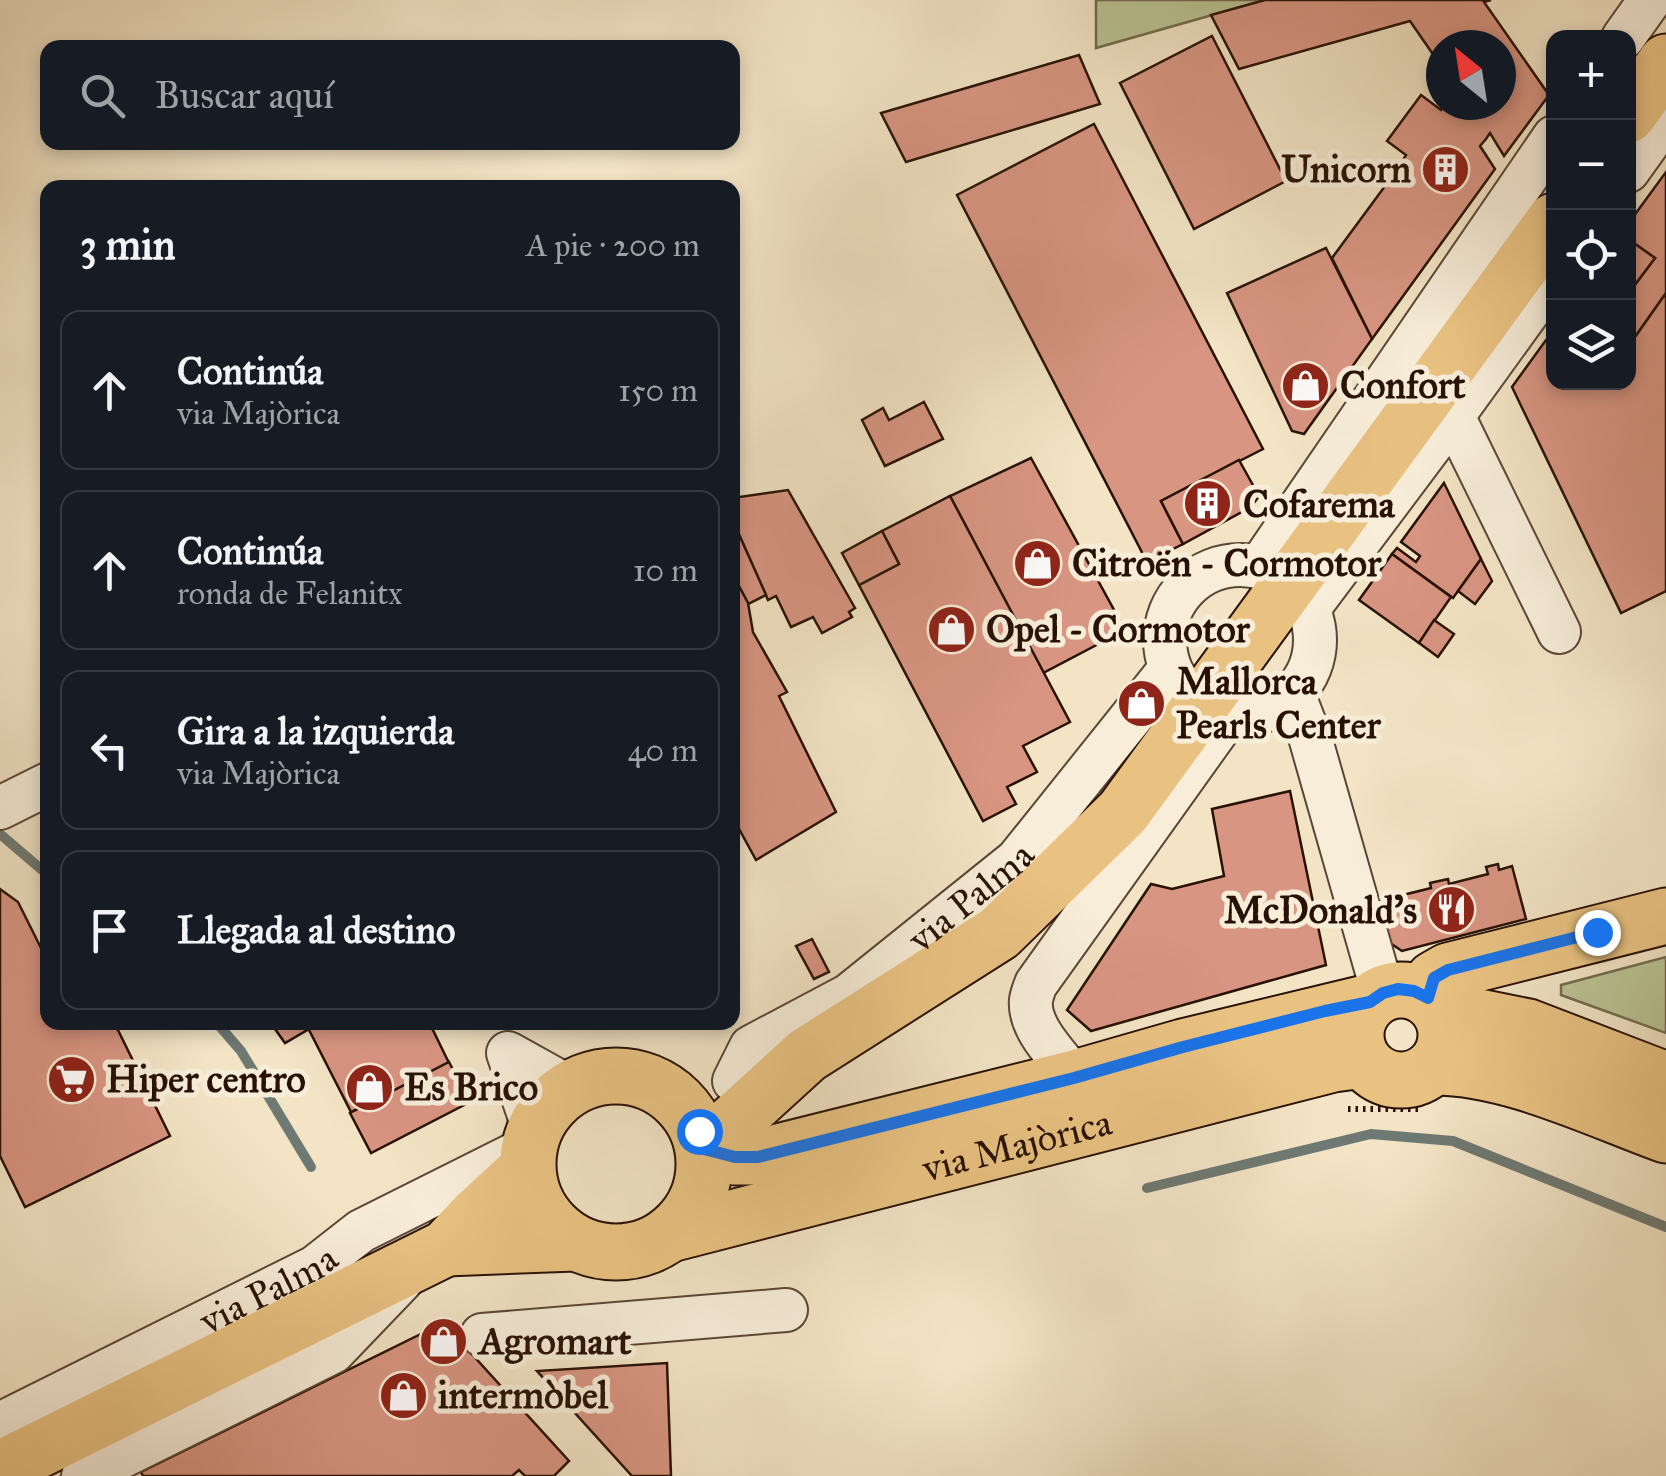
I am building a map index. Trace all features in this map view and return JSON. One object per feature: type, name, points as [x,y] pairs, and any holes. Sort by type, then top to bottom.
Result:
[{"type":"main road","points":[[1636,104],[1666,62]]},
{"type":"main road","points":[[704,1149],[808,1055],[999,933],[1123,812],[1200,696],[1286,586],[1546,231]]},
{"type":"main road","points":[[1666,916],[1448,970],[1405,1000],[1360,1015],[1356,1030],[1363,1060],[1383,1076],[1410,1080],[1434,1067],[1458,1067],[1520,1081],[1666,1135]]},
{"type":"main road","points":[[1501,1020],[1487,996],[1490,977],[1502,956]]},
{"type":"main road","points":[[1405,1000],[1528,1027],[1666,1080]]},
{"type":"main road","points":[[1405,1000],[1446,1023],[1442,1054],[1434,1067]]},
{"type":"main road","name":"via Majòrica","points":[[704,1149],[735,1157],[758,1157],[1183,1047],[1405,1000]]},
{"type":"main road","points":[[670,1092],[734,1081],[808,1055]]},
{"type":"main road","name":"via Majòrica","points":[[670,1234],[1333,1064],[1363,1060]]},
{"type":"main road","points":[[0,1469],[432,1256],[476,1216],[530,1149],[548,1106],[589,1080],[608,1075],[630,1076],[670,1092],[691,1115],[704,1149],[705,1172],[700,1194],[688,1216],[670,1234],[648,1247],[598,1251],[576,1243],[543,1215],[534,1200],[530,1149]]},
{"type":"main road","points":[[432,1256],[576,1243]]},
{"type":"street","points":[[1629,30],[1650,0]]},
{"type":"street","points":[[1636,160],[1666,118]]},
{"type":"street","points":[[1286,586],[1546,150]]},
{"type":"street","points":[[1286,586],[1453,416],[1546,287]]},
{"type":"street","points":[[1453,416],[1559,632]]},
{"type":"street","points":[[1236,564],[1286,586],[1316,630],[1315,653],[1308,675],[1294,694],[1274,707],[1252,714],[1200,696],[1165,646],[1166,622],[1176,600],[1192,582],[1212,569],[1236,564]]},
{"type":"street","points":[[1294,694],[1405,1000]]},
{"type":"street","points":[[1074,1078],[1033,1016],[1031,1001],[1036,984],[1200,696]]},
{"type":"street","name":"via Palma","points":[[734,1081],[752,1047],[849,995],[1017,860],[1200,696]]},
{"type":"street","points":[[0,808],[40,788]]},
{"type":"street","points":[[498,1038],[571,1088]]},
{"type":"street","points":[[498,1038],[530,1149]]},
{"type":"street","name":"via Palma","points":[[0,1424],[315,1267],[361,1230],[530,1149]]},
{"type":"street","points":[[82,1476],[333,1352],[432,1256]]},
{"type":"street","points":[[482,1335],[786,1310]]},
{"type":"green space","points":[[1096,0],[1265,0],[1096,48]]},
{"type":"green space","points":[[1666,957],[1666,1033],[1561,995],[1561,985]]},
{"type":"building","name":"Unicorn","points":[[1265,0],[1491,0],[1484,2],[1504,30],[1426,30],[1426,44],[1410,21],[1239,69],[1211,15]]},
{"type":"building","points":[[1212,36],[1286,181],[1194,229],[1120,83]]},
{"type":"building","name":"Unicorn","points":[[1516,48],[1546,91],[1546,99],[1504,156],[1490,133],[1480,146],[1495,169],[1372,339],[1332,258],[1388,182],[1385,180],[1393,167],[1397,170],[1406,155],[1387,141],[1421,95],[1426,99],[1426,120],[1516,120]]},
{"type":"building","points":[[1079,55],[1100,104],[906,162],[881,113]]},
{"type":"building","points":[[1094,124],[1263,449],[1161,501],[1183,544],[1147,562],[957,195]]},
{"type":"building","points":[[1666,172],[1666,293],[1636,336],[1636,283],[1655,258],[1636,245],[1636,213]]},
{"type":"building","points":[[1636,245],[1655,258],[1636,283]]},
{"type":"building","name":"Confort","points":[[1326,248],[1372,339],[1304,434],[1292,431],[1227,293]]},
{"type":"building","points":[[1666,293],[1666,591],[1621,613],[1512,387],[1546,340],[1546,390],[1636,390],[1636,336]]},
{"type":"building","points":[[924,402],[943,439],[885,466],[862,420],[883,408],[889,420]]},
{"type":"building","name":"Citroën - Cormotor","points":[[1031,458],[1125,630],[1043,673],[950,496]]},
{"type":"building","name":"Cofarema","points":[[1239,460],[1259,496],[1251,507],[1183,544],[1161,501]]},
{"type":"building","points":[[1444,483],[1481,559],[1453,598],[1392,554],[1397,548],[1416,562],[1420,556],[1401,542]]},
{"type":"building","points":[[788,490],[855,608],[849,612],[852,617],[822,633],[813,617],[791,627],[776,596],[768,600],[740,537],[740,497]]},
{"type":"building","name":"Opel - Cormotor","points":[[950,496],[1070,722],[1023,746],[1037,772],[1007,787],[1016,804],[983,821],[859,585],[899,564],[882,531]]},
{"type":"building","points":[[882,531],[899,564],[859,585],[842,553]]},
{"type":"building","points":[[740,537],[766,595],[748,604],[740,588]]},
{"type":"building","points":[[1392,554],[1451,597],[1419,643],[1359,600]]},
{"type":"building","points":[[1481,559],[1492,581],[1475,604],[1458,591]]},
{"type":"building","points":[[740,588],[748,603],[753,632],[787,692],[779,696],[836,812],[756,860],[740,831]]},
{"type":"building","points":[[1434,620],[1454,634],[1438,657],[1419,643]]},
{"type":"building","points":[[1290,791],[1326,965],[1091,1031],[1067,1010],[1151,884],[1172,889],[1224,876],[1212,809]]},
{"type":"building","name":"McDonald's","points":[[1498,864],[1499,870],[1512,866],[1526,919],[1402,951],[1390,943],[1379,901],[1431,888],[1430,883],[1448,879],[1449,884],[1488,874],[1486,867]]},
{"type":"building","name":"Hiper centro","points":[[0,889],[18,902],[40,946],[40,1030],[118,1030],[170,1136],[25,1207],[0,1156]]},
{"type":"building","points":[[812,939],[829,972],[814,979],[796,946]]},
{"type":"building","points":[[276,1030],[307,1030],[285,1043]]},
{"type":"building","name":"Es Brico","points":[[309,1030],[433,1030],[449,1063],[351,1112]]},
{"type":"building","points":[[449,1062],[470,1102],[371,1153],[350,1113]]},
{"type":"building","name":"intermòbel","points":[[429,1330],[450,1330],[569,1461],[554,1476],[525,1476],[519,1470],[512,1476],[143,1476],[141,1472]]},
{"type":"building","points":[[667,1363],[671,1476],[632,1476],[537,1371]]},
{"type":"waterway","points":[[0,834],[40,868]]},
{"type":"waterway","points":[[223,1030],[241,1051],[311,1167]]},
{"type":"waterway","points":[[1147,1188],[1371,1134],[1453,1141],[1666,1227]]},
{"type":"place","name":"Unicorn","points":[[1446,169]]},
{"type":"place","name":"Confort","points":[[1305,385]]},
{"type":"place","name":"Cofarema","points":[[1208,504]]},
{"type":"place","name":"Citroën - Cormotor","points":[[1037,563]]},
{"type":"place","name":"Opel - Cormotor","points":[[951,629]]},
{"type":"place","name":"Mallorca Pearls Center","points":[[1141,703]]},
{"type":"place","name":"McDonald's","points":[[1452,910]]},
{"type":"place","name":"Hiper centro","points":[[71,1079]]},
{"type":"place","name":"Es Brico","points":[[369,1087]]},
{"type":"place","name":"Agromart","points":[[444,1341]]},
{"type":"place","name":"intermòbel","points":[[403,1395]]},
{"type":"route","points":[[699,1131],[704,1149],[735,1157],[758,1157],[1370,1002],[1398,989],[1428,998],[1434,978],[1448,970],[1597,932]]}]
